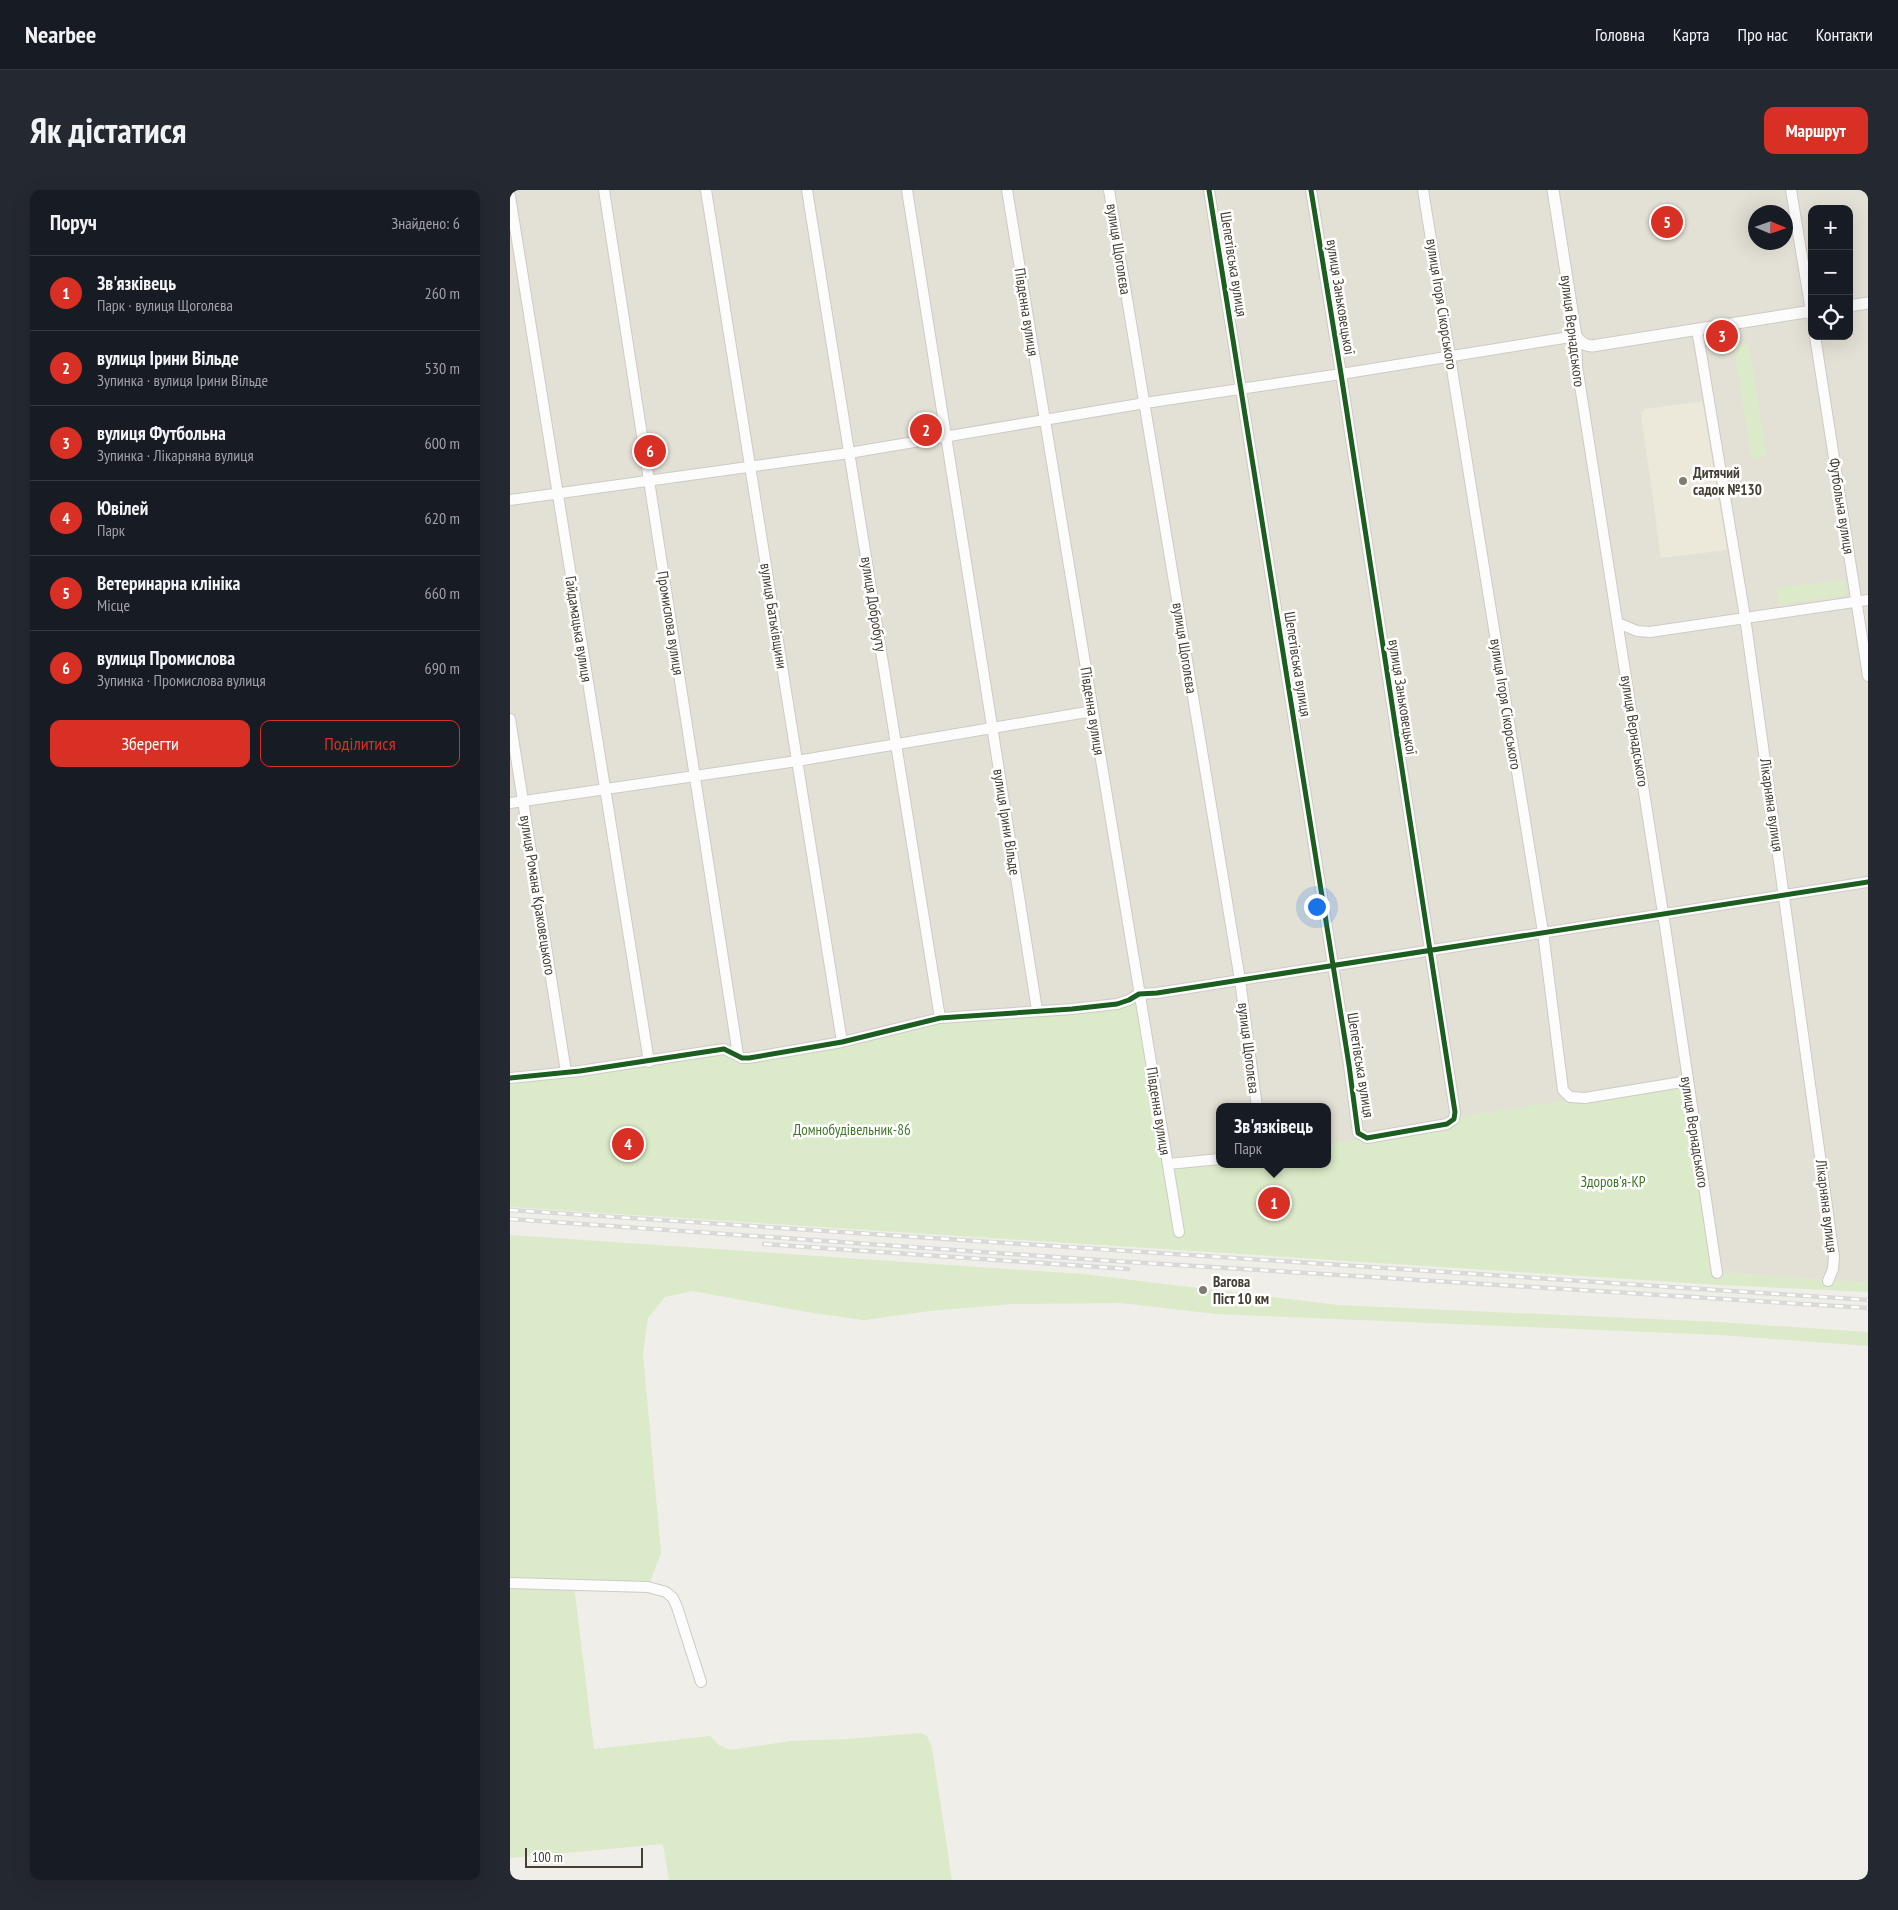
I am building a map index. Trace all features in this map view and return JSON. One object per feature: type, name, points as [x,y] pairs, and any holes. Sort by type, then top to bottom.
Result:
[{"type":"street","name":"Промислова вулиця","points":[[604,190],[738,1055]]},
{"type":"street","name":"вулиця Батьківщини","points":[[706,190],[842,1042]]},
{"type":"street","name":"вулиця Добробуту","points":[[807,190],[940,1018]]},
{"type":"street","name":"вулиця Ірини Вільде","points":[[907,190],[1037,1010]]},
{"type":"street","name":"Південна вулиця","points":[[1007,190],[1179,1232]]},
{"type":"street","name":"вулиця Щоголєва","points":[[1109,190],[1240,980],[1256,1103]]},
{"type":"street","name":"Шепетівська вулиця","points":[[1209,190],[1349,1064],[1358,1133],[1367,1138]]},
{"type":"street","name":"вулиця Заньковецької","points":[[1311,190],[1455,1112],[1454,1119],[1447,1124],[1367,1138]]},
{"type":"street","name":"вулиця Ігоря Сікорського","points":[[1423,190],[1543,932],[1563,1090],[1567,1096],[1585,1098],[1688,1081]]},
{"type":"street","name":"вулиця Вернадського","points":[[1552,190],[1576,336],[1577,366],[1664,913],[1717,1273]]},
{"type":"street","points":[[1791,190],[1808,295]]},
{"type":"street","name":"Гайдамацька вулиця","points":[[510,196],[649,1062]]},
{"type":"street","points":[[1853,305],[1868,302]]},
{"type":"street","points":[[510,500],[849,453],[1145,403],[1576,336],[1580,342],[1592,346],[1808,313]]},
{"type":"street","name":"Лікарняна вулиця","points":[[1697,329],[1745,617],[1785,896],[1834,1256],[1833,1269],[1828,1281]]},
{"type":"street","name":"Футбольна вулиця","points":[[1816,340],[1868,676]]},
{"type":"street","points":[[1618,623],[1637,631],[1650,632],[1868,600]]},
{"type":"street","points":[[510,803],[797,761],[1093,711]]},
{"type":"street","name":"вулиця Романа Краковецького","points":[[510,719],[566,1072]]},
{"type":"street","points":[[510,1078],[649,1062],[724,1049],[749,1058],[842,1042],[940,1018],[1117,1004],[1140,994],[1157,993],[1430,951],[1868,882]]},
{"type":"street","points":[[1168,1164],[1216,1158]]},
{"type":"street","points":[[510,1583],[648,1587],[666,1592],[673,1598],[677,1607],[701,1682]]},
{"type":"shaded area","points":[[510,190],[1868,190],[1868,1283],[1714,1272],[1586,1098],[1458,1117],[1448,1125],[1331,1144],[1331,1103],[1216,1103],[1216,1159],[1168,1165],[1155,1116],[1137,1003],[1074,1011],[1037,1012],[940,1024],[842,1047],[735,1061],[732,1053],[510,1080]]},
{"type":"shaded area","name":"Дитячий садок №130","points":[[1702,401],[1727,550],[1661,558],[1641,413],[1645,409]]},
{"type":"green space","points":[[1749,344],[1767,456],[1751,459],[1734,347]]},
{"type":"green space","points":[[1845,579],[1847,595],[1779,605],[1776,588]]},
{"type":"green space","points":[[1137,1003],[1155,1116],[1168,1164],[1216,1159],[1216,1168],[1331,1168],[1331,1144],[1448,1125],[1458,1117],[1685,1082],[1714,1272],[1868,1283],[1868,1292],[1720,1285],[510,1207],[510,1080],[732,1053],[735,1061],[842,1047],[940,1024]]},
{"type":"green space","points":[[510,1235],[1082,1274],[1338,1305],[1718,1322],[1868,1332],[1868,1346],[1720,1335],[1216,1314],[1121,1303],[1012,1304],[930,1311],[864,1320],[813,1313],[692,1291],[665,1297],[648,1318],[643,1353],[661,1553],[648,1587],[574,1585],[594,1749],[710,1736],[719,1745],[730,1750],[791,1741],[921,1733],[927,1736],[932,1748],[952,1880],[669,1880],[663,1844],[510,1858]]},
{"type":"railway","points":[[510,1210],[1868,1300]]},
{"type":"railway","points":[[510,1219],[1098,1260],[1868,1308]]},
{"type":"railway","points":[[764,1244],[1128,1269]]},
{"type":"cycle path","points":[[1209,190],[1349,1065],[1358,1133],[1367,1138],[1447,1124],[1454,1119],[1455,1112],[1311,190]]},
{"type":"cycle path","points":[[510,1078],[580,1071],[724,1049],[742,1058],[749,1058],[842,1042],[940,1018],[1117,1004],[1139,994],[1157,993],[1868,882]]},
{"type":"place","name":"Ветеринарна клініка","points":[[1667,222]]},
{"type":"place","name":"вулиця Футбольна","points":[[1722,336]]},
{"type":"place","name":"вулиця Ірини Вільде","points":[[926,430]]},
{"type":"place","name":"вулиця Промислова","points":[[650,451]]},
{"type":"place","name":"Дитячий садок №130","points":[[1683,481]]},
{"type":"place","name":"Ювілей","points":[[628,1144]]},
{"type":"place","name":"Зв'язківець","points":[[1274,1203]]},
{"type":"place","name":"Вагова Піст 10 км","points":[[1203,1290]]},
{"type":"park label","name":"Домнобудівельник-86","points":[[852,1129]]},
{"type":"park label","name":"Здоров'я-КР","points":[[1613,1181]]}]
